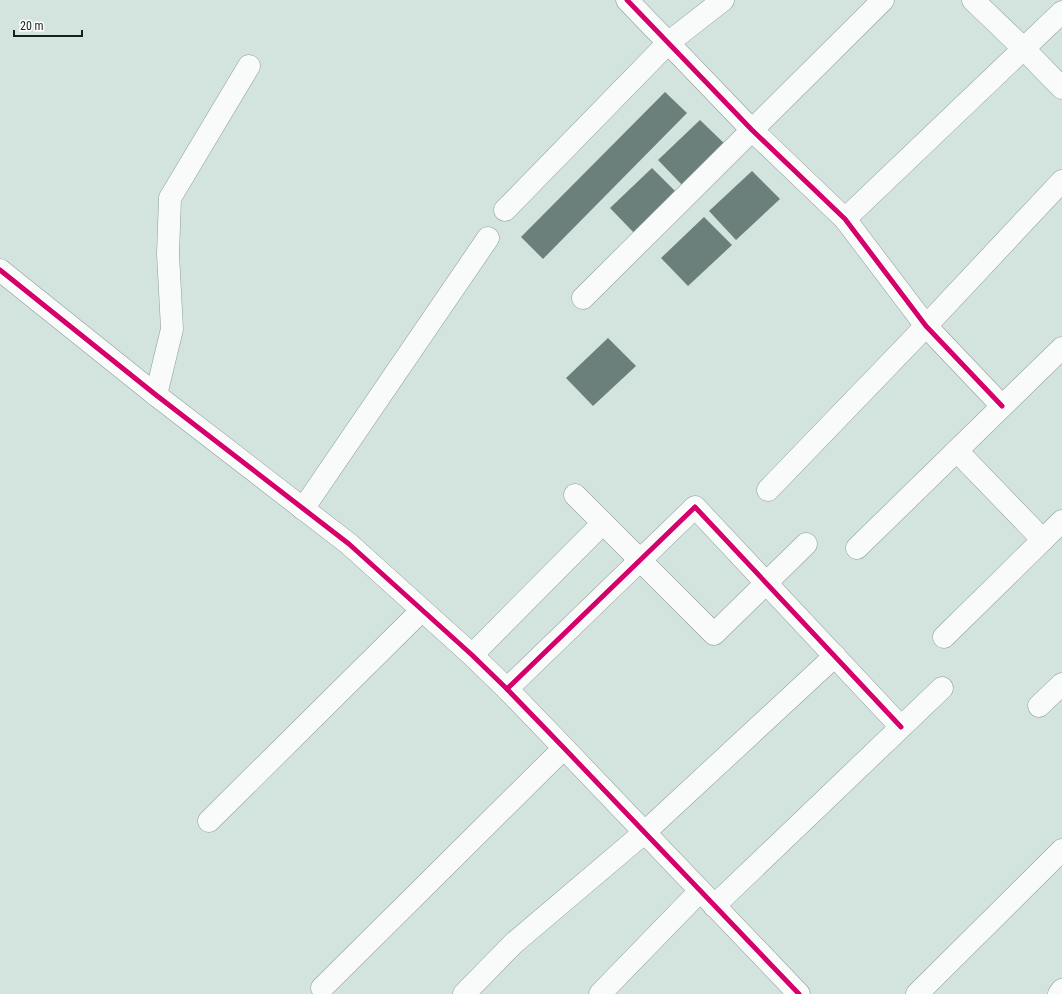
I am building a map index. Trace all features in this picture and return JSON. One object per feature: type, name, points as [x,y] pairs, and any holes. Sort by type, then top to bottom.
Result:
[{"type":"street","points":[[627,0],[752,130],[845,220],[926,326],[1002,406]]},
{"type":"street","points":[[505,210],[668,43],[723,0]]},
{"type":"street","points":[[583,298],[883,0]]},
{"type":"street","points":[[973,0],[1062,88]]},
{"type":"street","points":[[845,220],[1062,12]]},
{"type":"street","points":[[156,395],[172,329],[168,254],[170,198],[249,66]]},
{"type":"street","points":[[768,490],[926,326],[1062,181]]},
{"type":"street","points":[[303,509],[488,238]]},
{"type":"street","points":[[0,270],[156,395],[350,544],[472,655],[507,689],[799,994]]},
{"type":"street","points":[[857,548],[1062,348]]},
{"type":"street","points":[[956,451],[1043,540]]},
{"type":"street","points":[[575,495],[714,634],[806,544]]},
{"type":"street","points":[[507,689],[695,507],[902,727]]},
{"type":"street","points":[[944,637],[1062,522]]},
{"type":"street","points":[[472,655],[603,523]]},
{"type":"street","points":[[209,821],[422,610]]},
{"type":"street","points":[[464,994],[514,943],[645,832],[835,656]]},
{"type":"street","points":[[1039,706],[1062,684]]},
{"type":"street","points":[[714,906],[942,688]]},
{"type":"street","points":[[322,988],[564,748]]},
{"type":"street","points":[[917,994],[1062,850]]},
{"type":"street","points":[[600,994],[700,891]]},
{"type":"street","points":[[1059,994],[1062,990]]},
{"type":"building","points":[[665,92],[687,113],[543,259],[521,237]]},
{"type":"building","points":[[700,120],[729,148],[685,188],[658,160]]},
{"type":"building","points":[[652,168],[680,196],[637,236],[610,208]]},
{"type":"building","points":[[752,171],[780,199],[736,240],[709,211]]},
{"type":"building","points":[[704,217],[732,245],[688,286],[661,258]]},
{"type":"building","points":[[608,338],[636,366],[593,406],[566,378]]},
{"type":"cycle path","points":[[627,0],[752,130],[845,219],[926,326],[1002,406]]},
{"type":"cycle path","points":[[0,270],[156,395],[349,544],[472,655],[564,748],[799,994]]},
{"type":"cycle path","points":[[507,689],[695,507],[901,727]]}]
